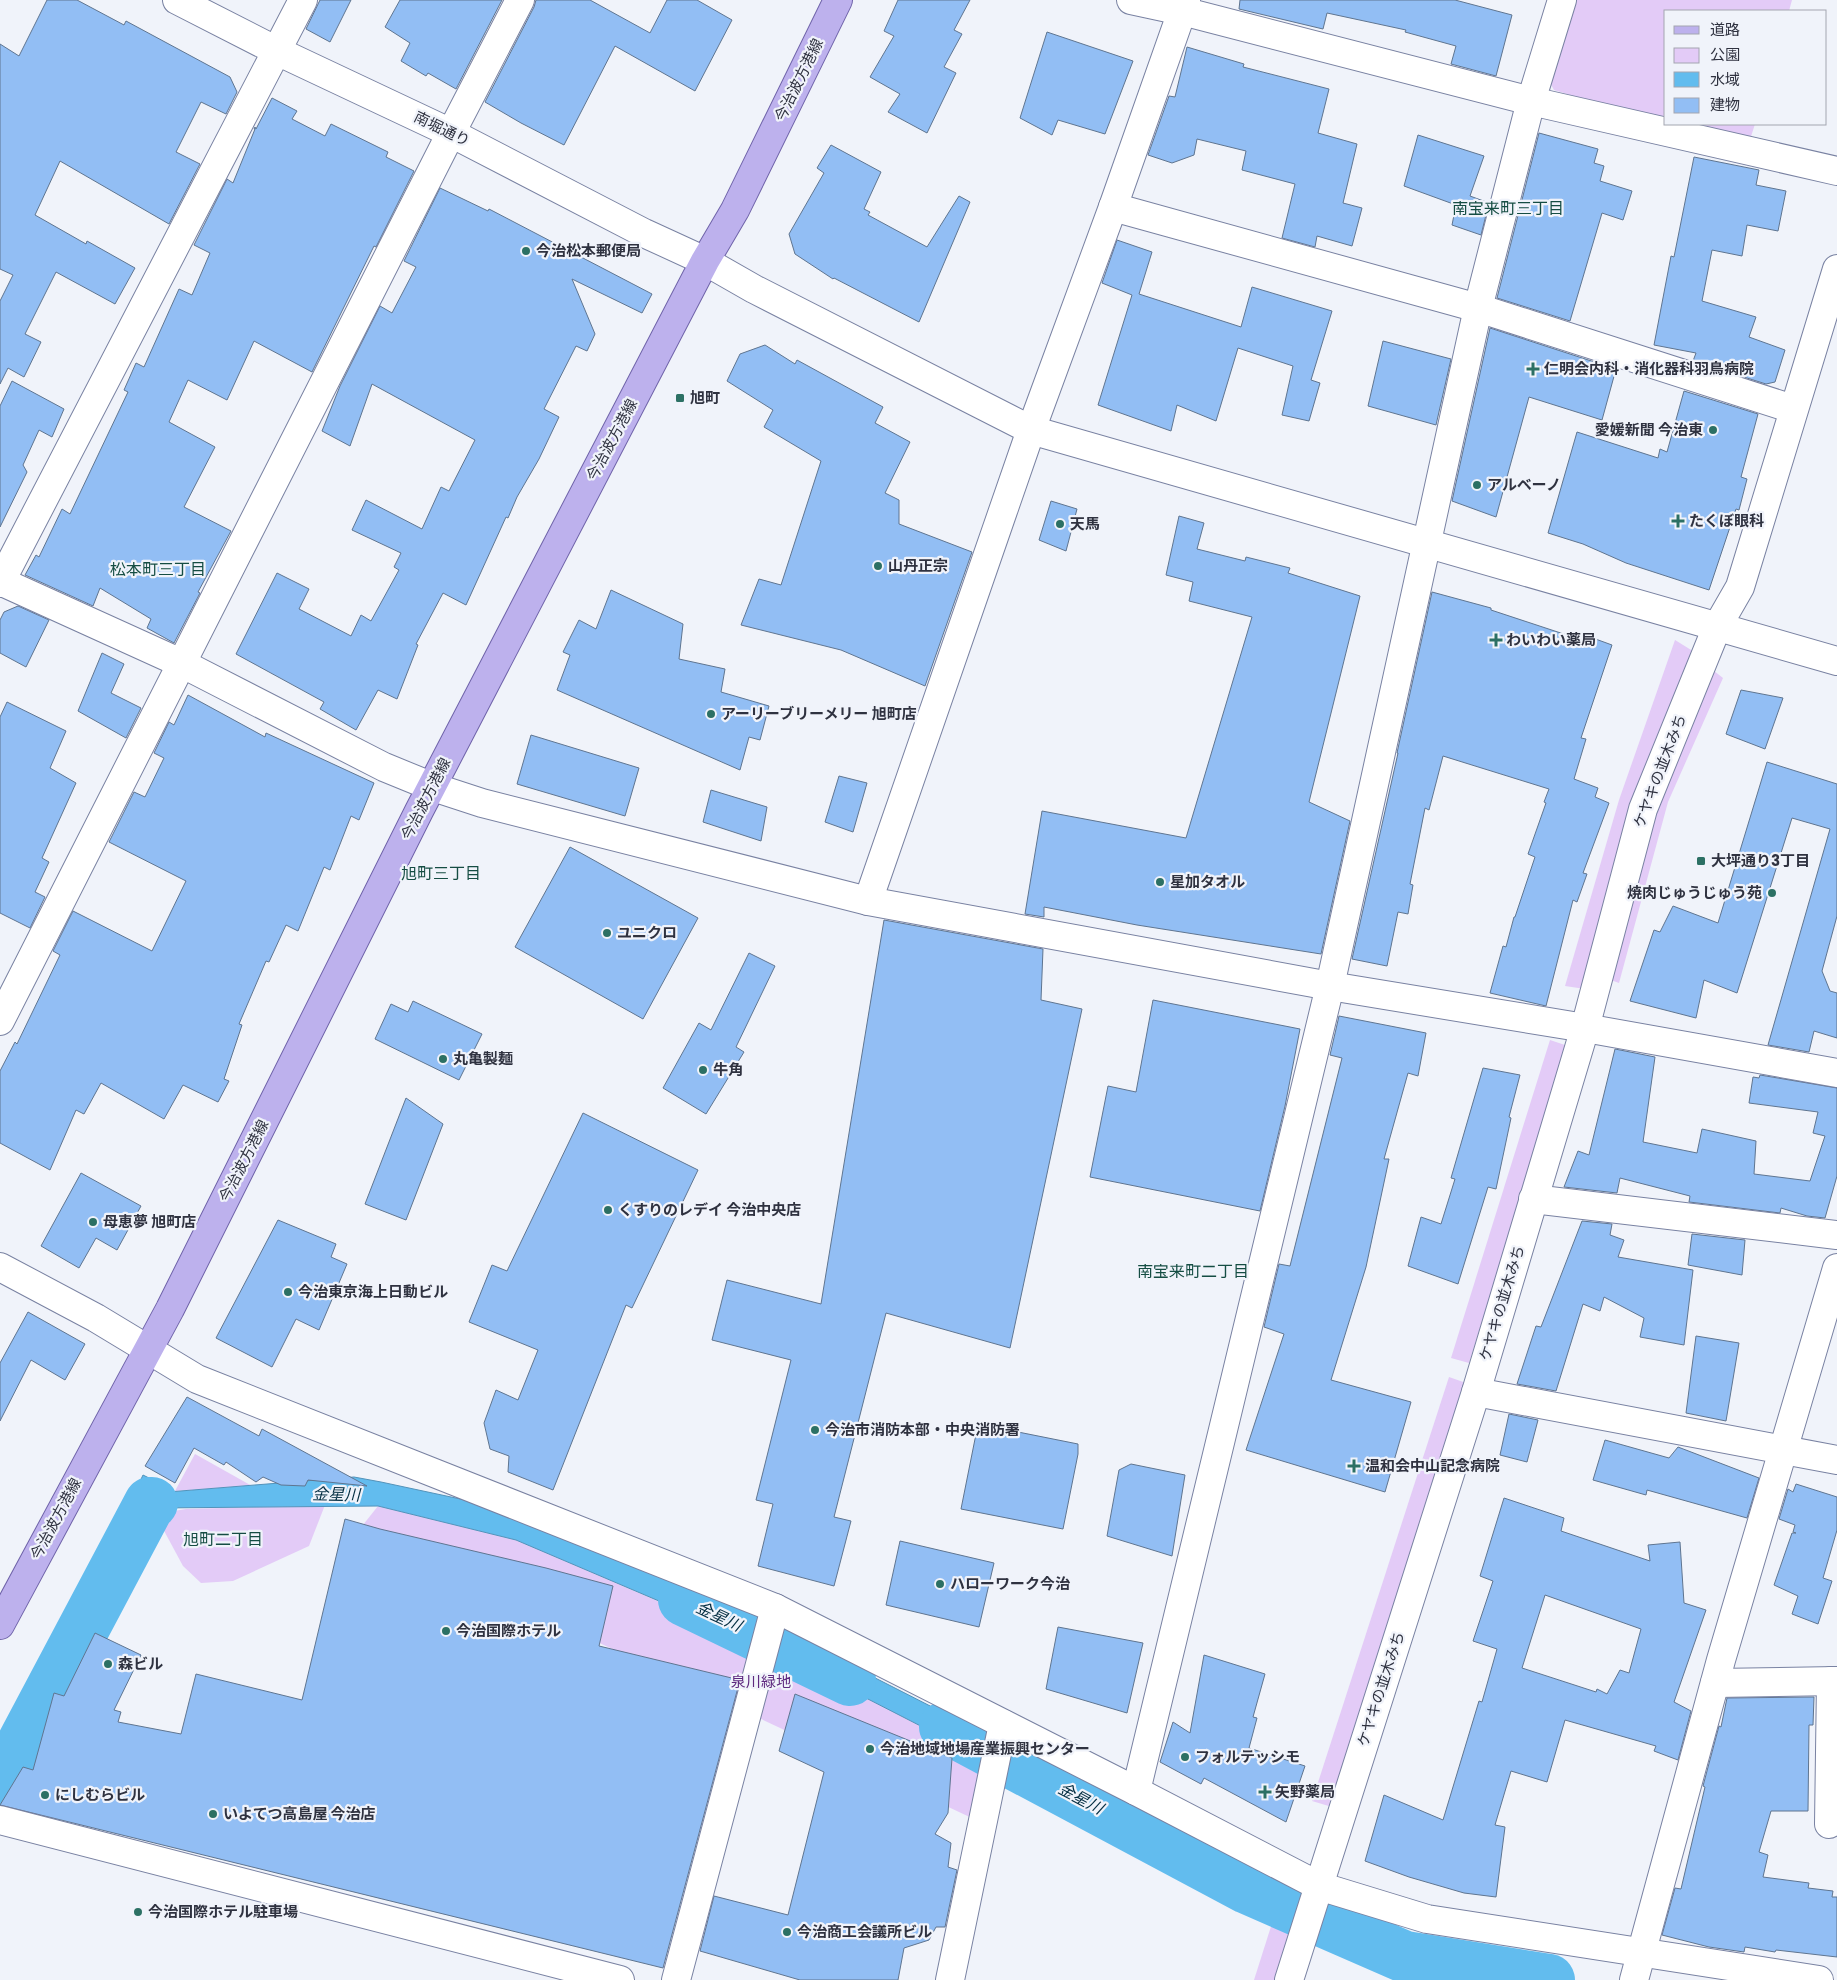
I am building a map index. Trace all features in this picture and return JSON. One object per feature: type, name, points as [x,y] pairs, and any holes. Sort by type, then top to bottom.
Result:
[{"type":"main road","name":"今治波方港線","points":[[0,1624],[147,1351],[419,811],[705,261],[735,210],[838,0]]},
{"type":"street","name":"南堀通り","points":[[177,0],[277,51],[451,132],[644,233],[705,261],[754,290],[1031,430],[1837,660]]},
{"type":"street","points":[[303,0],[0,582],[183,664],[384,768],[482,803],[868,901],[1330,986],[1585,1028],[1837,1073]]},
{"type":"street","points":[[0,1021],[183,664],[451,132],[520,0]]},
{"type":"street","points":[[1131,0],[1184,6],[1531,101],[1837,171]]},
{"type":"street","points":[[1136,1791],[1330,986],[1478,308],[1531,101],[1562,0]]},
{"type":"street","points":[[868,901],[1031,430],[1184,6]]},
{"type":"street","points":[[1113,207],[1478,308],[1793,409]]},
{"type":"street","name":"ケヤキの並木みち","points":[[1289,1980],[1476,1392],[1585,1028],[1642,809],[1717,627],[1740,587],[1837,269]]},
{"type":"street","points":[[1533,1199],[1837,1235]]},
{"type":"street","points":[[0,1267],[96,1318],[147,1351],[197,1379],[775,1608],[1319,1886],[1428,1919],[1819,1980]]},
{"type":"street","points":[[1634,1980],[1715,1683],[1837,1268]]},
{"type":"street","points":[[1476,1392],[1837,1460]]},
{"type":"street","points":[[676,1980],[775,1608]]},
{"type":"street","points":[[1715,1683],[1834,1681],[1828,1824]]},
{"type":"street","points":[[950,1980],[1003,1724]]},
{"type":"street","points":[[0,1820],[620,1980]]},
{"type":"green space","points":[[1571,0],[1792,0],[1789,10],[1664,10],[1664,124],[1554,90],[1547,77]]},
{"type":"green space","points":[[1668,125],[1755,125],[1747,149]]},
{"type":"green space","points":[[1675,640],[1696,653],[1585,989],[1565,986],[1619,800]]},
{"type":"green space","points":[[1709,667],[1723,678],[1668,802],[1619,983],[1605,978],[1657,794]]},
{"type":"green space","points":[[1550,1040],[1568,1046],[1469,1363],[1451,1358]]},
{"type":"green space","points":[[1449,1377],[1469,1384],[1332,1807],[1312,1801]]},
{"type":"green space","points":[[195,1454],[252,1486],[175,1491]]},
{"type":"green space","points":[[325,1505],[309,1546],[233,1581],[201,1583],[183,1566],[155,1514],[186,1509]]},
{"type":"green space","name":"泉川緑地","points":[[378,1506],[516,1540],[774,1651],[987,1760],[976,1820],[359,1530]]},
{"type":"green space","points":[[1274,1917],[1294,1923],[1276,1980],[1254,1980]]},
{"type":"water","points":[[143,1475],[169,1488],[168,1492],[354,1477],[479,1503],[573,1535],[752,1616],[748,1639],[516,1540],[378,1506],[156,1508],[151,1510],[124,1568],[111,1561],[134,1515],[129,1505]]},
{"type":"water","points":[[789,1634],[987,1735],[987,1760],[784,1656]]},
{"type":"building","points":[[47,0],[77,0],[124,25],[126,21],[230,77],[237,92],[226,114],[201,102],[176,152],[200,164],[169,224],[60,161],[35,215],[86,244],[87,241],[135,268],[115,304],[56,272],[25,334],[41,342],[24,377],[8,368],[0,384],[0,301],[13,275],[0,269],[0,44],[19,56]]},
{"type":"building","points":[[320,0],[351,0],[330,42],[306,29]]},
{"type":"building","points":[[400,0],[502,0],[456,89],[428,73],[426,76],[401,61],[410,43],[385,27]]},
{"type":"building","points":[[536,0],[590,0],[650,33],[667,0],[697,0],[732,20],[695,91],[615,46],[564,145],[485,102]]},
{"type":"building","points":[[898,0],[970,0],[954,30],[962,34],[944,67],[956,73],[927,133],[888,112],[900,94],[870,77],[894,36],[884,31]]},
{"type":"building","points":[[1240,0],[1455,0],[1512,15],[1496,76],[1451,64],[1456,46],[1405,32],[1406,30],[1327,13],[1323,29],[1239,9]]},
{"type":"building","points":[[1047,32],[1133,61],[1105,134],[1058,120],[1052,135],[1020,118]]},
{"type":"building","points":[[1187,47],[1244,64],[1243,67],[1329,89],[1318,133],[1357,144],[1343,203],[1362,208],[1352,246],[1317,236],[1315,247],[1282,238],[1295,184],[1242,170],[1246,151],[1197,139],[1194,155],[1172,163],[1148,155],[1169,96],[1175,97]]},
{"type":"building","points":[[272,98],[297,111],[292,119],[325,136],[331,124],[388,152],[386,157],[414,171],[376,247],[374,246],[312,372],[254,341],[227,400],[188,380],[169,422],[215,447],[184,507],[231,531],[198,592],[200,593],[174,643],[147,628],[151,619],[100,588],[93,606],[25,575],[36,555],[39,557],[62,509],[70,514],[128,392],[124,390],[136,363],[144,367],[179,289],[192,295],[210,253],[194,245],[227,179],[233,183],[254,129],[255,127],[256,129]]},
{"type":"building","points":[[1539,133],[1598,149],[1594,163],[1604,166],[1600,181],[1632,191],[1623,220],[1602,213],[1570,321],[1497,298]]},
{"type":"building","points":[[1418,135],[1484,156],[1470,196],[1489,203],[1481,235],[1452,225],[1456,205],[1404,186]]},
{"type":"building","points":[[831,145],[881,172],[864,209],[870,212],[868,215],[927,247],[959,196],[970,202],[919,322],[833,279],[795,254],[789,234],[824,173],[817,168]]},
{"type":"building","points":[[1694,157],[1759,170],[1756,185],[1786,191],[1778,231],[1747,225],[1742,256],[1712,250],[1702,301],[1756,317],[1749,337],[1785,350],[1775,382],[1766,384],[1693,361],[1696,353],[1654,345],[1671,256],[1674,257]]},
{"type":"building","points":[[440,188],[488,211],[489,209],[652,294],[642,313],[572,279],[595,334],[587,351],[576,346],[544,409],[559,417],[539,459],[517,497],[508,518],[506,517],[466,605],[443,593],[416,644],[418,645],[397,699],[378,690],[356,730],[320,709],[324,702],[236,654],[277,573],[309,589],[299,609],[351,636],[361,615],[371,621],[399,570],[394,567],[401,553],[352,530],[366,500],[422,529],[441,487],[449,491],[475,440],[372,384],[350,446],[322,431],[340,386],[380,306],[392,313],[416,267],[404,261]]},
{"type":"building","points":[[1117,240],[1152,252],[1139,294],[1241,327],[1252,287],[1332,311],[1311,380],[1320,383],[1309,421],[1282,415],[1293,366],[1238,348],[1216,421],[1177,405],[1171,431],[1098,405],[1132,295],[1102,283]]},
{"type":"building","points":[[1490,328],[1616,369],[1602,420],[1529,397],[1496,517],[1452,501]]},
{"type":"building","points":[[1383,341],[1451,359],[1436,425],[1368,406]]},
{"type":"building","name":"山丹正宗","points":[[765,345],[795,364],[797,360],[883,407],[875,423],[910,442],[885,493],[899,500],[899,524],[972,552],[925,686],[841,650],[741,625],[759,579],[781,585],[821,461],[764,427],[773,410],[727,381],[740,354]]},
{"type":"building","points":[[12,381],[64,409],[52,437],[39,430],[23,465],[27,472],[0,527],[0,406]]},
{"type":"building","points":[[1684,391],[1758,414],[1741,477],[1747,479],[1739,510],[1736,509],[1709,590],[1626,563],[1583,544],[1548,533],[1577,432],[1658,458],[1660,449],[1667,452]]},
{"type":"building","points":[[1051,501],[1077,509],[1066,551],[1039,540]]},
{"type":"building","points":[[1179,516],[1204,523],[1197,549],[1245,561],[1246,557],[1290,568],[1288,573],[1360,596],[1309,802],[1350,821],[1321,954],[1137,925],[1044,907],[1044,917],[1025,914],[1042,811],[1186,838],[1252,617],[1189,601],[1193,582],[1166,575]]},
{"type":"building","points":[[611,590],[683,624],[679,659],[725,669],[721,692],[769,706],[760,740],[749,737],[740,770],[557,690],[570,655],[563,652],[579,620],[596,629]]},
{"type":"building","points":[[1432,592],[1491,608],[1491,610],[1588,642],[1590,637],[1612,645],[1581,738],[1586,739],[1574,779],[1598,788],[1595,797],[1609,803],[1583,873],[1587,874],[1577,902],[1573,900],[1546,1006],[1490,993],[1503,946],[1506,947],[1514,917],[1535,857],[1528,854],[1549,789],[1443,756],[1429,810],[1425,808],[1410,884],[1413,885],[1408,914],[1398,912],[1387,966],[1352,959]]},
{"type":"building","points":[[18,606],[49,620],[26,667],[0,653],[0,620],[4,612]]},
{"type":"building","points":[[102,653],[124,664],[111,693],[141,708],[126,738],[78,711]]},
{"type":"building","points":[[1741,690],[1783,698],[1765,749],[1726,734]]},
{"type":"building","points":[[188,695],[265,737],[266,733],[374,783],[359,820],[351,816],[330,870],[324,867],[298,931],[286,925],[269,962],[266,961],[239,1024],[242,1025],[224,1079],[229,1081],[218,1102],[183,1085],[164,1119],[101,1083],[84,1114],[76,1110],[50,1170],[0,1143],[0,1071],[15,1042],[17,1044],[60,955],[53,951],[73,911],[152,951],[186,881],[109,842],[134,792],[145,797],[164,758],[154,753],[169,722],[174,725]]},
{"type":"building","points":[[7,702],[66,731],[50,768],[76,783],[42,858],[49,862],[35,892],[45,897],[30,928],[0,913],[0,717]]},
{"type":"building","points":[[531,735],[639,768],[625,816],[517,784]]},
{"type":"building","points":[[1767,762],[1837,784],[1837,916],[1822,971],[1830,991],[1837,993],[1837,1038],[1814,1031],[1809,1052],[1768,1045],[1830,829],[1792,818],[1737,993],[1704,980],[1696,1018],[1630,1001],[1654,930],[1660,932],[1673,906],[1718,923]]},
{"type":"building","points":[[839,776],[867,783],[853,832],[825,822]]},
{"type":"building","points":[[711,790],[767,807],[761,841],[703,822]]},
{"type":"building","name":"ユニクロ","points":[[570,847],[698,918],[643,1019],[515,947]]},
{"type":"building","points":[[884,920],[1043,949],[1041,1000],[1082,1009],[1010,1348],[886,1313],[834,1517],[851,1521],[834,1586],[758,1566],[773,1504],[756,1500],[791,1360],[712,1340],[727,1280],[821,1304]]},
{"type":"building","points":[[749,953],[775,966],[736,1047],[744,1052],[706,1114],[663,1088],[699,1023],[711,1030]]},
{"type":"building","points":[[1153,1000],[1300,1029],[1285,1106],[1260,1211],[1090,1177],[1108,1086],[1136,1092]]},
{"type":"building","name":"丸亀製麺","points":[[413,1001],[482,1034],[459,1080],[375,1039],[391,1004],[408,1012]]},
{"type":"building","points":[[1339,1016],[1426,1033],[1418,1076],[1408,1073],[1384,1159],[1389,1159],[1366,1267],[1331,1380],[1411,1402],[1385,1492],[1246,1450],[1284,1334],[1264,1327],[1279,1264],[1290,1266],[1342,1058],[1330,1055]]},
{"type":"building","points":[[1615,1049],[1655,1057],[1643,1142],[1697,1153],[1702,1129],[1756,1141],[1754,1174],[1810,1181],[1825,1136],[1813,1133],[1818,1112],[1749,1103],[1753,1077],[1759,1078],[1760,1075],[1837,1088],[1837,1176],[1825,1218],[1807,1216],[1781,1208],[1780,1213],[1689,1202],[1690,1196],[1620,1178],[1617,1193],[1564,1187],[1578,1151],[1589,1155]]},
{"type":"building","points":[[1483,1068],[1520,1075],[1509,1117],[1511,1118],[1496,1189],[1488,1187],[1458,1284],[1408,1266],[1421,1217],[1441,1224],[1455,1179],[1451,1178]]},
{"type":"building","points":[[406,1098],[443,1124],[406,1220],[365,1204]]},
{"type":"building","points":[[583,1113],[698,1170],[632,1308],[626,1305],[553,1490],[508,1472],[509,1456],[490,1449],[484,1423],[496,1390],[518,1400],[538,1350],[469,1322],[492,1265],[507,1271]]},
{"type":"building","name":"母恵夢 旭町店","points":[[81,1173],[141,1206],[117,1250],[96,1238],[79,1268],[41,1246]]},
{"type":"building","name":"今治東京海上日動ビル","points":[[278,1220],[336,1244],[331,1257],[347,1264],[319,1330],[296,1319],[272,1367],[216,1338]]},
{"type":"building","points":[[1582,1221],[1612,1224],[1610,1235],[1624,1240],[1618,1257],[1693,1270],[1684,1345],[1640,1337],[1644,1318],[1604,1297],[1600,1311],[1583,1304],[1556,1391],[1517,1384],[1536,1326],[1541,1327]]},
{"type":"building","points":[[1692,1234],[1745,1240],[1742,1275],[1688,1265]]},
{"type":"building","points":[[28,1312],[85,1344],[65,1380],[31,1360],[0,1421],[0,1363]]},
{"type":"building","points":[[1696,1336],[1739,1343],[1726,1421],[1686,1413]]},
{"type":"building","points":[[187,1397],[259,1436],[262,1429],[367,1486],[308,1480],[305,1486],[281,1485],[263,1477],[256,1482],[226,1462],[224,1465],[194,1448],[175,1483],[145,1466]]},
{"type":"building","points":[[1509,1414],[1538,1420],[1527,1462],[1500,1455]]},
{"type":"building","points":[[978,1424],[1078,1444],[1078,1454],[1063,1529],[961,1509]]},
{"type":"building","points":[[1605,1440],[1669,1458],[1678,1447],[1759,1478],[1747,1518],[1647,1490],[1646,1495],[1593,1480]]},
{"type":"building","points":[[1131,1464],[1185,1475],[1172,1556],[1107,1536],[1119,1470]]},
{"type":"building","points":[[1796,1484],[1837,1497],[1837,1530],[1823,1578],[1832,1581],[1818,1624],[1792,1614],[1798,1596],[1774,1585],[1792,1533],[1796,1533],[1793,1532],[1795,1525],[1779,1519],[1788,1489],[1793,1492]]},
{"type":"building","points":[[1504,1498],[1564,1518],[1561,1531],[1650,1561],[1648,1545],[1680,1542],[1684,1603],[1706,1610],[1674,1702],[1691,1711],[1678,1760],[1654,1751],[1656,1746],[1565,1720],[1547,1782],[1511,1771],[1495,1825],[1505,1827],[1496,1897],[1464,1893],[1409,1877],[1365,1861],[1384,1795],[1443,1820],[1479,1701],[1482,1702],[1497,1649],[1473,1641],[1493,1581],[1480,1576]],"holes":[[[1545,1595],[1641,1629],[1629,1673],[1620,1670],[1607,1694],[1597,1689],[1596,1692],[1522,1668]]]},
{"type":"building","name":"今治国際ホテル","points":[[345,1519],[613,1586],[599,1646],[740,1680],[663,1968],[0,1805],[23,1767],[33,1770],[54,1693],[64,1696],[95,1633],[141,1655],[114,1710],[121,1712],[118,1722],[181,1734],[196,1674],[302,1700]]},
{"type":"building","name":"ハローワーク今治","points":[[900,1541],[994,1563],[979,1627],[886,1605]]},
{"type":"building","points":[[1058,1627],[1143,1643],[1127,1713],[1046,1689]]},
{"type":"building","points":[[1204,1655],[1265,1674],[1253,1717],[1257,1718],[1249,1748],[1305,1766],[1286,1822],[1204,1778],[1201,1784],[1160,1762],[1173,1722],[1190,1733]]},
{"type":"building","points":[[795,1694],[952,1758],[948,1813],[935,1834],[951,1843],[948,1867],[957,1870],[945,1927],[936,1927],[929,1940],[904,1948],[898,1980],[800,1980],[700,1951],[714,1896],[788,1915],[824,1772],[779,1751]]},
{"type":"building","points":[[1814,1697],[1813,1725],[1809,1725],[1808,1811],[1771,1811],[1759,1852],[1768,1855],[1763,1877],[1809,1883],[1808,1888],[1833,1891],[1832,1897],[1837,1897],[1837,1957],[1776,1950],[1775,1952],[1745,1947],[1744,1952],[1709,1947],[1662,1935],[1675,1888],[1681,1889],[1705,1787],[1703,1786],[1719,1726],[1721,1727],[1727,1698]]},
{"type":"waterway","name":"金星川","points":[[0,1786],[150,1503],[152,1503]]},
{"type":"waterway","name":"金星川","points":[[684,1600],[850,1680]]},
{"type":"waterway","name":"金星川","points":[[945,1727],[1247,1888],[1405,1957],[1549,1980]]},
{"type":"place","name":"今治松本郵便局","points":[[526,251]]},
{"type":"place","name":"仁明会内科・消化器科羽鳥病院","points":[[1533,369]]},
{"type":"place","name":"旭町","points":[[680,398]]},
{"type":"place","name":"愛媛新聞 今治東","points":[[1713,430]]},
{"type":"place","name":"アルベーノ","points":[[1477,485]]},
{"type":"place","name":"たくぼ眼科","points":[[1678,521]]},
{"type":"place","name":"天馬","points":[[1060,524]]},
{"type":"place","name":"山丹正宗","points":[[878,566]]},
{"type":"place","name":"わいわい薬局","points":[[1496,640]]},
{"type":"place","name":"アーリーブリーメリー 旭町店","points":[[711,714]]},
{"type":"place","name":"大坪通り3丁目","points":[[1701,861]]},
{"type":"place","name":"星加タオル","points":[[1160,882]]},
{"type":"place","name":"焼肉じゅうじゅう苑","points":[[1772,893]]},
{"type":"place","name":"ユニクロ","points":[[607,933]]},
{"type":"place","name":"丸亀製麺","points":[[443,1059]]},
{"type":"place","name":"牛角","points":[[703,1070]]},
{"type":"place","name":"くすりのレデイ 今治中央店","points":[[608,1210]]},
{"type":"place","name":"母恵夢 旭町店","points":[[93,1222]]},
{"type":"place","name":"今治東京海上日動ビル","points":[[288,1292]]},
{"type":"place","name":"今治市消防本部・中央消防署","points":[[815,1430]]},
{"type":"place","name":"温和会中山記念病院","points":[[1354,1466]]},
{"type":"place","name":"ハローワーク今治","points":[[940,1584]]},
{"type":"place","name":"今治国際ホテル","points":[[446,1631]]},
{"type":"place","name":"森ビル","points":[[108,1664]]},
{"type":"place","name":"今治地域地場産業振興センター","points":[[870,1749]]},
{"type":"place","name":"フォルテッシモ","points":[[1185,1757]]},
{"type":"place","name":"矢野薬局","points":[[1265,1792]]},
{"type":"place","name":"にしむらビル","points":[[45,1795]]},
{"type":"place","name":"いよてつ高島屋 今治店","points":[[213,1814]]},
{"type":"place","name":"今治国際ホテル駐車場","points":[[138,1912]]},
{"type":"place","name":"今治商工会議所ビル","points":[[787,1932]]},
{"type":"district","name":"南宝来町三丁目","points":[[1508,208]]},
{"type":"district","name":"松本町三丁目","points":[[158,569]]},
{"type":"district","name":"旭町三丁目","points":[[441,873]]},
{"type":"district","name":"南宝来町二丁目","points":[[1193,1271]]},
{"type":"district","name":"旭町二丁目","points":[[223,1539]]}]
